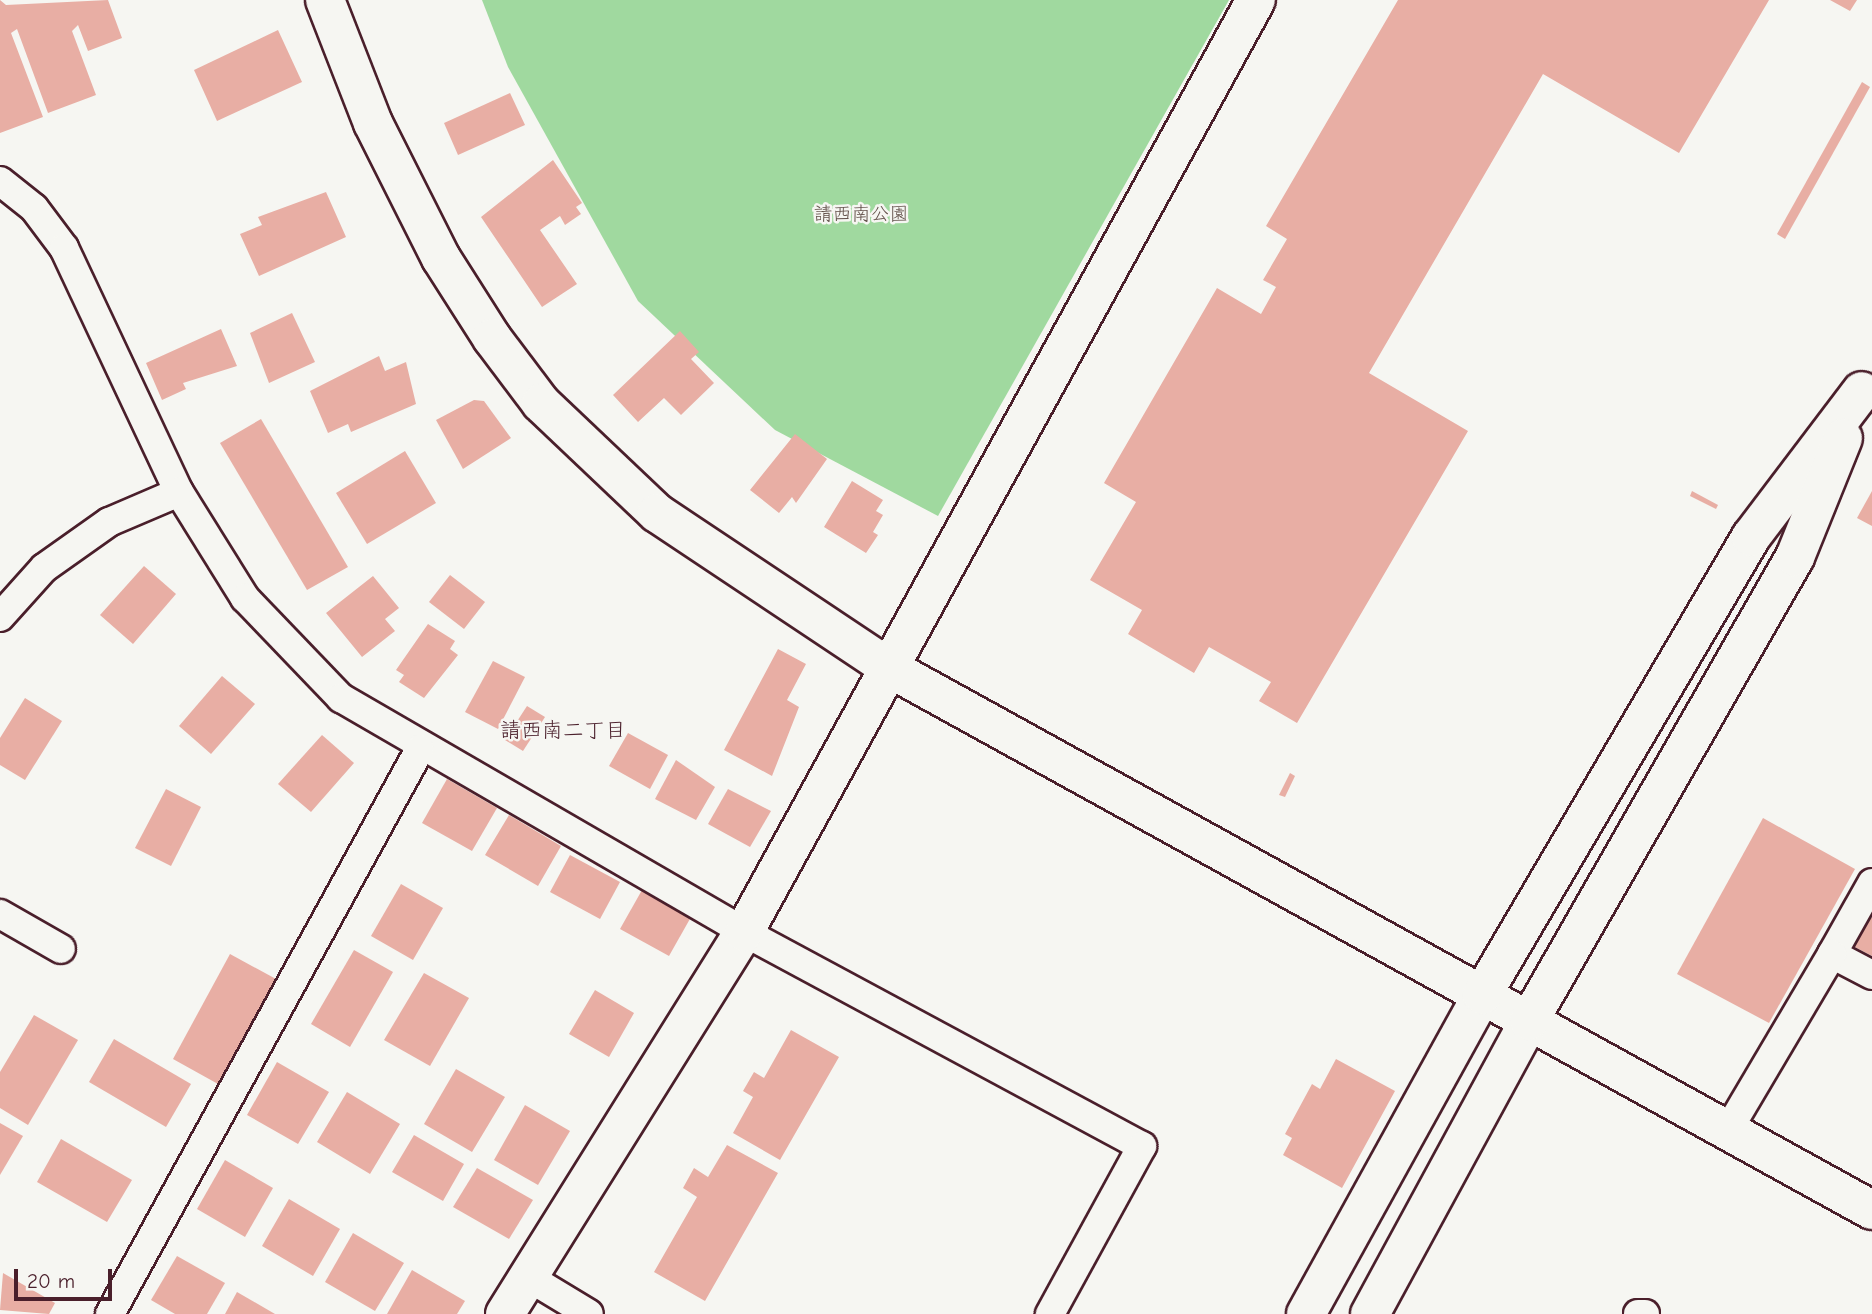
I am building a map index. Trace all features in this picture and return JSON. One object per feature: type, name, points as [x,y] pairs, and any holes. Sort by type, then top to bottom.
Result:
[{"type":"street","points":[[325,0],[373,122],[441,258],[541,403],[657,513],[891,669],[1872,1209]]},
{"type":"street","points":[[505,1314],[744,932],[891,669],[1256,0]]},
{"type":"street","points":[[0,181],[34,208],[64,248],[179,492],[246,598],[341,698],[420,749],[744,932],[1142,1146],[1050,1314]]},
{"type":"street","points":[[1306,1314],[1482,995],[1751,537],[1867,381]]},
{"type":"street","points":[[1370,1314],[1529,1021],[1795,557],[1867,381]]},
{"type":"street","points":[[0,617],[44,568],[109,522],[179,492]]},
{"type":"street","points":[[110,1314],[420,749]]},
{"type":"street","points":[[1728,1130],[1872,883]]},
{"type":"street","points":[[0,914],[61,949]]},
{"type":"street","points":[[1832,954],[1872,975]]},
{"type":"street","points":[[528,1277],[589,1314]]},
{"type":"street","points":[[1638,1314],[1645,1314]]},
{"type":"green space","name":"請西南公園","points":[[482,0],[1229,0],[938,516],[775,430],[638,301],[508,67]]},
{"type":"building","points":[[0,0],[6,5],[108,0],[122,38],[88,51],[78,25],[72,31],[96,95],[48,113],[17,29],[11,33],[43,117],[0,133]]},
{"type":"building","points":[[1398,0],[1769,0],[1679,153],[1543,74],[1369,373],[1468,431],[1297,723],[1259,701],[1271,682],[1209,647],[1194,673],[1128,634],[1142,610],[1090,580],[1136,502],[1104,483],[1217,288],[1261,314],[1276,287],[1263,280],[1287,239],[1266,226]]},
{"type":"building","points":[[1830,0],[1857,0],[1850,11]]},
{"type":"building","points":[[278,30],[302,82],[217,121],[194,70]]},
{"type":"building","points":[[1862,82],[1870,87],[1785,239],[1777,234]]},
{"type":"building","points":[[510,93],[525,125],[458,155],[444,123]]},
{"type":"building","points":[[553,160],[582,203],[576,207],[581,214],[565,225],[560,216],[540,230],[577,284],[542,307],[481,217]]},
{"type":"building","points":[[326,192],[346,237],[259,276],[240,234],[262,225],[258,217]]},
{"type":"building","points":[[292,313],[315,362],[269,383],[250,333]]},
{"type":"building","points":[[221,329],[237,366],[183,383],[186,389],[162,400],[146,363]]},
{"type":"building","points":[[680,331],[699,352],[691,359],[714,383],[681,415],[664,398],[638,422],[613,395]]},
{"type":"building","points":[[379,356],[385,371],[406,362],[416,404],[351,432],[348,424],[328,433],[310,391]]},
{"type":"building","points":[[474,400],[484,401],[511,438],[463,469],[436,420]]},
{"type":"building","points":[[261,419],[348,567],[307,590],[220,443]]},
{"type":"building","points":[[795,434],[827,459],[796,503],[792,497],[779,513],[750,490]]},
{"type":"building","points":[[405,451],[436,503],[367,544],[336,493]]},
{"type":"building","points":[[852,481],[883,500],[876,511],[883,515],[873,532],[878,535],[866,553],[824,527]]},
{"type":"building","points":[[1692,491],[1718,505],[1716,509],[1690,496]]},
{"type":"building","points":[[1872,491],[1872,526],[1857,518]]},
{"type":"building","points":[[144,566],[176,594],[133,644],[100,615]]},
{"type":"building","points":[[450,575],[485,602],[464,629],[429,602]]},
{"type":"building","points":[[373,576],[399,608],[385,619],[395,631],[362,657],[326,613]]},
{"type":"building","points":[[428,624],[455,641],[450,649],[458,655],[424,698],[399,682],[404,675],[396,670]]},
{"type":"building","points":[[778,649],[806,664],[787,700],[799,707],[772,776],[724,750]]},
{"type":"building","points":[[493,661],[525,677],[498,729],[465,712]]},
{"type":"building","points":[[222,676],[255,704],[211,754],[179,726]]},
{"type":"building","points":[[25,698],[62,721],[25,780],[0,765],[0,738]]},
{"type":"building","points":[[527,706],[545,717],[523,751],[505,740]]},
{"type":"building","points":[[628,733],[668,755],[650,789],[609,766]]},
{"type":"building","points":[[322,735],[354,763],[311,812],[278,784]]},
{"type":"building","points":[[676,760],[715,787],[696,820],[655,799]]},
{"type":"building","points":[[1290,773],[1295,776],[1285,797],[1279,795]]},
{"type":"building","points":[[447,779],[497,808],[472,851],[422,823]]},
{"type":"building","points":[[166,789],[201,807],[171,866],[135,848]]},
{"type":"building","points":[[728,789],[771,811],[750,847],[708,824]]},
{"type":"building","points":[[509,815],[561,846],[538,886],[485,855]]},
{"type":"building","points":[[1763,818],[1855,869],[1769,1023],[1677,974]]},
{"type":"building","points":[[570,855],[620,882],[600,919],[550,892]]},
{"type":"building","points":[[401,884],[443,908],[413,960],[371,936]]},
{"type":"building","points":[[642,890],[691,917],[669,956],[620,929]]},
{"type":"building","points":[[1867,916],[1872,918],[1872,956],[1851,945]]},
{"type":"building","points":[[354,950],[393,972],[350,1047],[311,1024]]},
{"type":"building","points":[[230,954],[276,979],[218,1084],[173,1059]]},
{"type":"building","points":[[424,973],[469,998],[430,1066],[384,1040]]},
{"type":"building","points":[[595,990],[634,1013],[609,1057],[569,1034]]},
{"type":"building","points":[[34,1015],[78,1040],[28,1125],[0,1108],[0,1072]]},
{"type":"building","points":[[791,1030],[839,1057],[780,1160],[733,1133],[753,1097],[743,1091],[754,1072],[764,1078]]},
{"type":"building","points":[[114,1039],[191,1084],[166,1127],[89,1082]]},
{"type":"building","points":[[1336,1059],[1395,1091],[1342,1188],[1283,1155],[1292,1138],[1285,1134],[1312,1084],[1320,1089]]},
{"type":"building","points":[[277,1062],[329,1092],[298,1144],[247,1115]]},
{"type":"building","points":[[456,1069],[505,1097],[472,1152],[424,1124]]},
{"type":"building","points":[[347,1092],[400,1124],[370,1174],[317,1142]]},
{"type":"building","points":[[525,1105],[570,1131],[538,1185],[494,1160]]},
{"type":"building","points":[[0,1123],[23,1136],[0,1175]]},
{"type":"building","points":[[414,1135],[464,1164],[443,1201],[392,1172]]},
{"type":"building","points":[[61,1139],[132,1180],[107,1222],[37,1182]]},
{"type":"building","points":[[727,1145],[778,1173],[705,1301],[654,1272],[697,1197],[683,1188],[694,1168],[708,1177]]},
{"type":"building","points":[[225,1160],[273,1188],[245,1237],[197,1209]]},
{"type":"building","points":[[477,1168],[533,1200],[509,1239],[453,1207]]},
{"type":"building","points":[[289,1199],[340,1229],[313,1276],[262,1246]]},
{"type":"building","points":[[353,1233],[404,1263],[375,1311],[325,1282]]},
{"type":"building","points":[[177,1256],[225,1283],[207,1314],[175,1314],[151,1300]]},
{"type":"building","points":[[412,1270],[465,1301],[457,1314],[387,1314]]},
{"type":"building","points":[[3,1273],[55,1303],[49,1314],[0,1310]]},
{"type":"building","points":[[237,1292],[275,1314],[225,1314]]},
{"type":"district","name":"請西南二丁目","points":[[563,730]]}]
